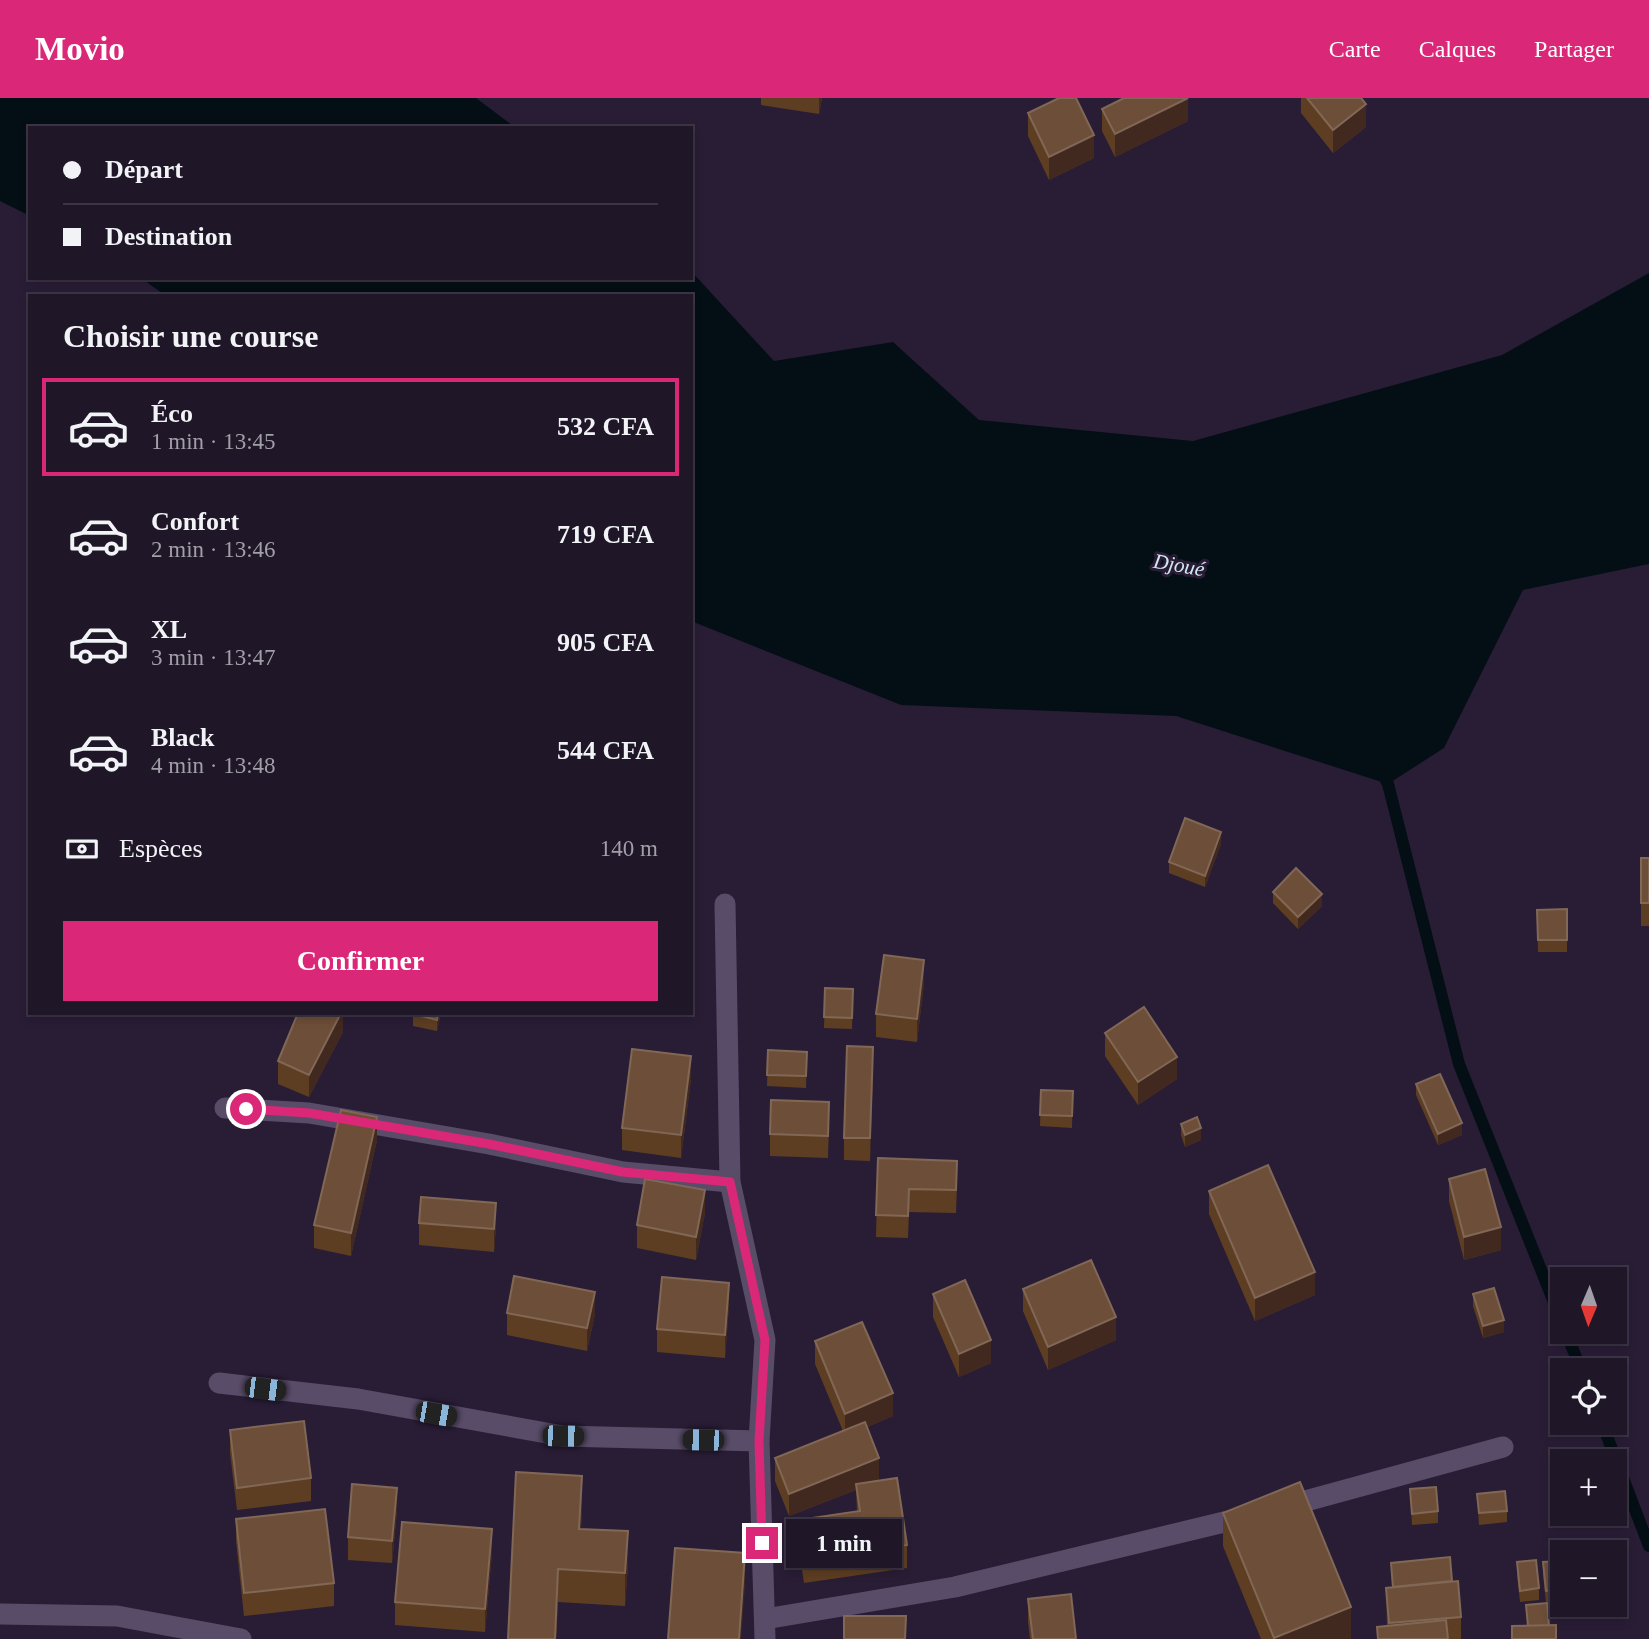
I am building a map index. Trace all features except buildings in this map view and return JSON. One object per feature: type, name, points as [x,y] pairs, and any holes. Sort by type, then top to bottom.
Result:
[{"type":"street","points":[[725,904],[730,1182],[765,1340],[759,1441],[765,1629],[955,1587],[1242,1518],[1503,1447]]},
{"type":"street","points":[[225,1108],[309,1113],[489,1144],[623,1172],[730,1182]]},
{"type":"street","points":[[219,1383],[358,1399],[563,1436],[759,1441]]},
{"type":"street","points":[[0,1615],[117,1616],[241,1639]]},
{"type":"water","points":[[0,98],[476,98],[513,126],[28,126],[28,215],[0,201]]},
{"type":"water","name":"Djoué","points":[[693,273],[774,361],[893,342],[979,420],[1193,441],[1502,355],[1649,273],[1649,564],[1523,590],[1444,748],[1388,784],[1176,716],[901,705],[693,622],[693,294],[163,294],[144,280],[693,280]]},
{"type":"waterway","points":[[1381,771],[1388,784],[1459,1064],[1550,1292]]},
{"type":"waterway","points":[[1571,1344],[1576,1358]]},
{"type":"waterway","points":[[1607,1435],[1649,1546]]},
{"type":"route","points":[[246,1109],[309,1113],[489,1144],[623,1172],[730,1182],[765,1340],[759,1441],[762,1543]]}]
